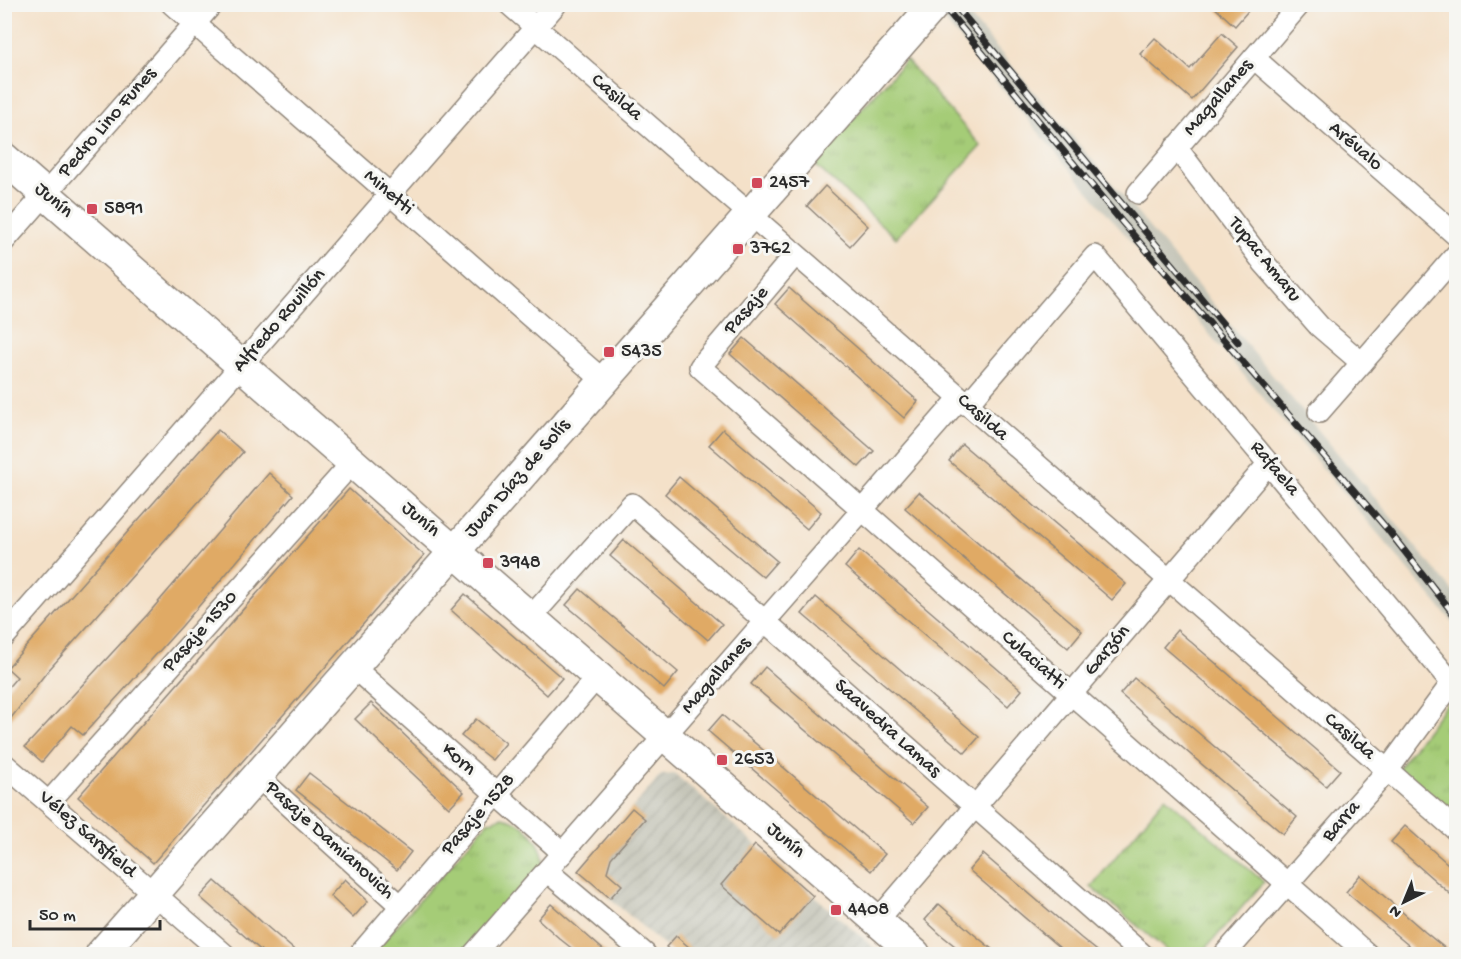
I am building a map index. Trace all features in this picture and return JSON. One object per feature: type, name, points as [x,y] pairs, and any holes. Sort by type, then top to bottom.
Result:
[{"type":"main road","name":"Juan Díaz de Solís","points":[[101,954],[935,4]]},
{"type":"main road","name":"Junín","points":[[4,158],[915,954]]},
{"type":"street","name":"Minetti","points":[[172,4],[604,381]]},
{"type":"street","name":"Pedro Lino Funes","points":[[4,241],[212,4]]},
{"type":"street","name":"Casilda","points":[[509,4],[1456,830]]},
{"type":"street","name":"Alfredo Rouillón","points":[[4,637],[556,4]]},
{"type":"street","name":"Magallanes","points":[[1138,192],[1300,5]]},
{"type":"street","name":"Arévalo","points":[[1254,58],[1456,235]]},
{"type":"street","name":"Tupac Amaru","points":[[1176,147],[1263,262],[1319,326],[1362,363]]},
{"type":"street","name":"Pasaje","points":[[700,367],[795,255]]},
{"type":"street","points":[[1319,412],[1456,255]]},
{"type":"street","name":"Magallanes","points":[[474,954],[862,510],[1095,256]]},
{"type":"street","name":"Rafaela","points":[[1095,256],[1452,683]]},
{"type":"street","name":"Culaciatti","points":[[700,367],[1367,954]]},
{"type":"street","name":"Pasaje 1530","points":[[49,802],[353,462]]},
{"type":"street","name":"Garzón","points":[[877,921],[1269,463]]},
{"type":"street","name":"Saavedra Lamas","points":[[531,617],[632,504],[1142,954]]},
{"type":"street","name":"Korn","points":[[353,667],[563,853]]},
{"type":"street","name":"Pasaje 1528","points":[[360,954],[598,676]]},
{"type":"street","name":"Barra","points":[[1225,954],[1387,771],[1452,683]]},
{"type":"street","name":"Vélez Sarsfield","points":[[4,764],[224,954]]},
{"type":"street","name":"Pasaje Damianovich","points":[[257,776],[401,906]]},
{"type":"street","points":[[547,871],[645,954]]},
{"type":"shaded area","points":[[931,5],[960,5],[1117,189],[1456,595],[1456,626]]},
{"type":"shaded area","points":[[675,774],[881,954],[674,954],[578,871],[661,775]]},
{"type":"green space","points":[[906,60],[981,146],[896,238],[813,163]]},
{"type":"green space","points":[[1456,691],[1456,821],[1397,770]]},
{"type":"green space","points":[[1165,797],[1264,882],[1201,954],[1171,954],[1091,887]]},
{"type":"green space","points":[[502,817],[518,823],[531,834],[540,849],[543,865],[464,954],[372,954],[488,822]]},
{"type":"building","points":[[1211,4],[1254,4],[1235,26]]},
{"type":"building","points":[[1222,33],[1238,47],[1192,100],[1140,54],[1155,38],[1190,69]]},
{"type":"building","points":[[825,186],[868,226],[850,246],[807,206]]},
{"type":"building","points":[[789,288],[918,401],[904,418],[775,304]]},
{"type":"building","points":[[744,338],[874,451],[859,467],[730,354]]},
{"type":"building","points":[[723,429],[821,512],[807,529],[709,445]]},
{"type":"building","points":[[218,430],[243,452],[46,673],[4,727],[4,692],[17,677],[7,668]]},
{"type":"building","points":[[962,444],[1126,584],[1112,600],[949,461]]},
{"type":"building","points":[[269,473],[293,495],[182,626],[83,735],[72,726],[42,762],[25,747],[148,614]]},
{"type":"building","points":[[679,477],[777,561],[763,577],[665,494]]},
{"type":"building","points":[[349,489],[424,555],[153,863],[78,797]]},
{"type":"building","points":[[919,492],[1082,631],[1068,648],[905,508]]},
{"type":"building","points":[[624,540],[722,624],[708,640],[610,556]]},
{"type":"building","points":[[859,550],[1022,690],[1008,706],[845,567]]},
{"type":"building","points":[[580,589],[678,672],[664,689],[566,605]]},
{"type":"building","points":[[465,594],[562,678],[547,695],[451,610]]},
{"type":"building","points":[[816,597],[979,737],[965,753],[802,614]]},
{"type":"building","points":[[1177,630],[1340,770],[1326,786],[1163,647]]},
{"type":"building","points":[[765,667],[928,807],[914,823],[751,684]]},
{"type":"building","points":[[1134,678],[1297,817],[1283,834],[1120,694]]},
{"type":"building","points":[[371,703],[464,792],[449,808],[355,719]]},
{"type":"building","points":[[722,715],[885,854],[871,871],[708,731]]},
{"type":"building","points":[[476,719],[506,743],[492,760],[461,736]]},
{"type":"building","points":[[309,773],[411,852],[397,870],[296,790]]},
{"type":"building","points":[[632,808],[645,819],[611,858],[607,872],[622,885],[610,898],[578,871]]},
{"type":"building","points":[[1405,826],[1456,871],[1456,899],[1391,842]]},
{"type":"building","points":[[755,845],[813,896],[779,935],[721,885]]},
{"type":"building","points":[[983,854],[1101,954],[1067,954],[969,870]]},
{"type":"building","points":[[1360,875],[1452,954],[1419,954],[1346,892]]},
{"type":"building","points":[[345,879],[368,901],[353,918],[330,896]]},
{"type":"building","points":[[215,881],[299,954],[265,954],[200,897]]},
{"type":"building","points":[[551,904],[608,954],[579,954],[560,939],[538,919]]},
{"type":"building","points":[[939,904],[998,954],[965,954],[940,934],[925,920]]},
{"type":"building","points":[[676,936],[697,954],[674,954],[666,947]]},
{"type":"railway","points":[[942,4],[1122,222],[1388,530],[1456,617]]},
{"type":"railway","points":[[954,4],[1238,342]]},
{"type":"place","name":"2457","points":[[757,183]]},
{"type":"place","name":"5891","points":[[92,209]]},
{"type":"place","name":"3762","points":[[738,249]]},
{"type":"place","name":"5435","points":[[609,352]]},
{"type":"place","name":"3948","points":[[488,563]]},
{"type":"place","name":"2653","points":[[722,760]]},
{"type":"place","name":"4408","points":[[836,910]]}]
